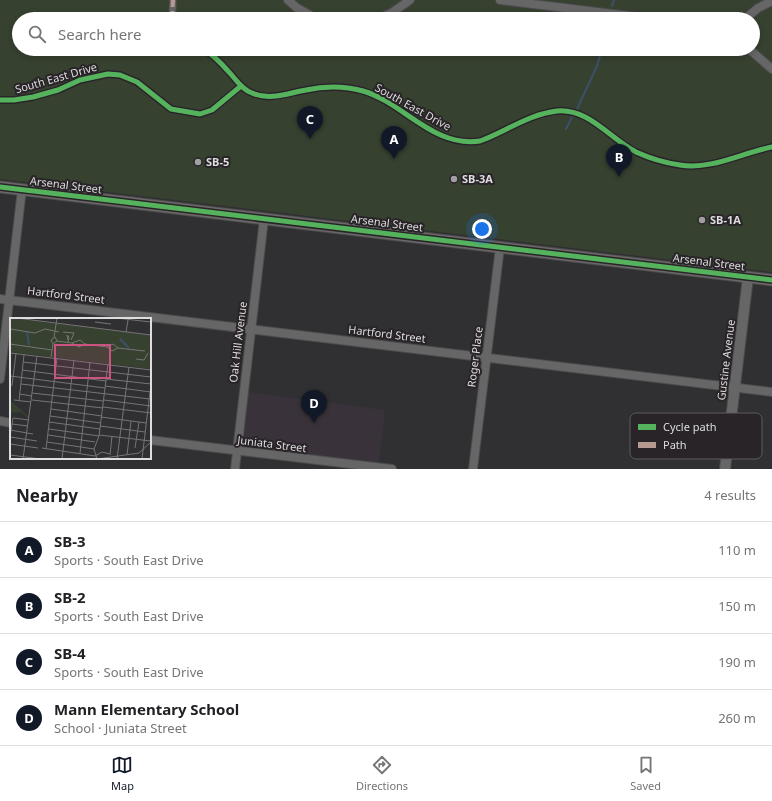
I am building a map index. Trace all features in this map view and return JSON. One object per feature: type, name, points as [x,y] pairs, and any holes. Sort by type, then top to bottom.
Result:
[{"type":"main road","name":"Arsenal Street","points":[[0,187],[772,280]]},
{"type":"street","points":[[172,0],[172,12]]},
{"type":"street","points":[[288,0],[304,12]]},
{"type":"street","points":[[393,12],[410,0]]},
{"type":"street","points":[[500,0],[597,12]]},
{"type":"street","points":[[753,12],[758,8],[772,2]]},
{"type":"street","name":"South East Drive","points":[[211,56],[229,71],[241,86],[253,94],[279,96],[319,88],[339,88],[364,91],[394,106],[433,132],[443,137],[464,142],[480,141],[535,117],[563,111],[579,114],[595,123],[637,152],[679,165],[711,165],[772,147]]},
{"type":"street","points":[[757,56],[772,69]]},
{"type":"street","name":"South East Drive","points":[[0,100],[14,100],[33,97],[58,90],[80,80],[108,74],[120,75],[137,82],[152,96],[171,109],[200,114],[212,110],[241,86]]},
{"type":"street","points":[[0,379],[22,190]]},
{"type":"street","name":"Oak Hill Avenue","points":[[235,469],[264,219]]},
{"type":"street","name":"Roger Place","points":[[473,469],[500,247]]},
{"type":"street","name":"Gustine Avenue","points":[[732,413],[748,277]]},
{"type":"street","name":"Hartford Street","points":[[0,299],[772,392]]},
{"type":"street","points":[[0,421],[10,423]]},
{"type":"street","name":"Juniata Street","points":[[151,440],[392,469]]},
{"type":"street","name":"Gustine Avenue","points":[[725,469],[726,459]]},
{"type":"shaded area","points":[[248,392],[385,410],[379,464],[246,447],[243,444],[243,436]]},
{"type":"green space","points":[[0,0],[772,0],[772,272],[0,179]]},
{"type":"waterway","points":[[612,6],[614,0]]},
{"type":"waterway","points":[[577,109],[597,66],[600,56]]},
{"type":"waterway","points":[[566,129],[572,117]]},
{"type":"marked path","points":[[172,12],[173,0]]},
{"type":"cycle path","points":[[213,56],[242,86],[252,93],[266,96],[279,96],[320,88],[342,87],[356,89],[378,97],[433,131],[448,138],[463,141],[480,141],[527,119],[557,111],[569,111],[589,119],[636,152],[663,162],[692,166],[704,165],[772,147]]},
{"type":"cycle path","points":[[0,100],[14,100],[33,97],[58,90],[80,80],[108,74],[120,75],[137,82],[171,109],[200,114],[212,110],[241,86]]},
{"type":"cycle path","points":[[0,187],[772,280]]},
{"type":"place","name":"SB-4","points":[[310,139]]},
{"type":"place","name":"SB-3","points":[[394,159]]},
{"type":"place","name":"SB-5","points":[[198,162]]},
{"type":"place","name":"SB-2","points":[[619,177]]},
{"type":"place","name":"SB-3A","points":[[454,179]]},
{"type":"place","name":"SB-1A","points":[[702,220]]},
{"type":"place","name":"Mann Elementary School","points":[[314,423]]}]
